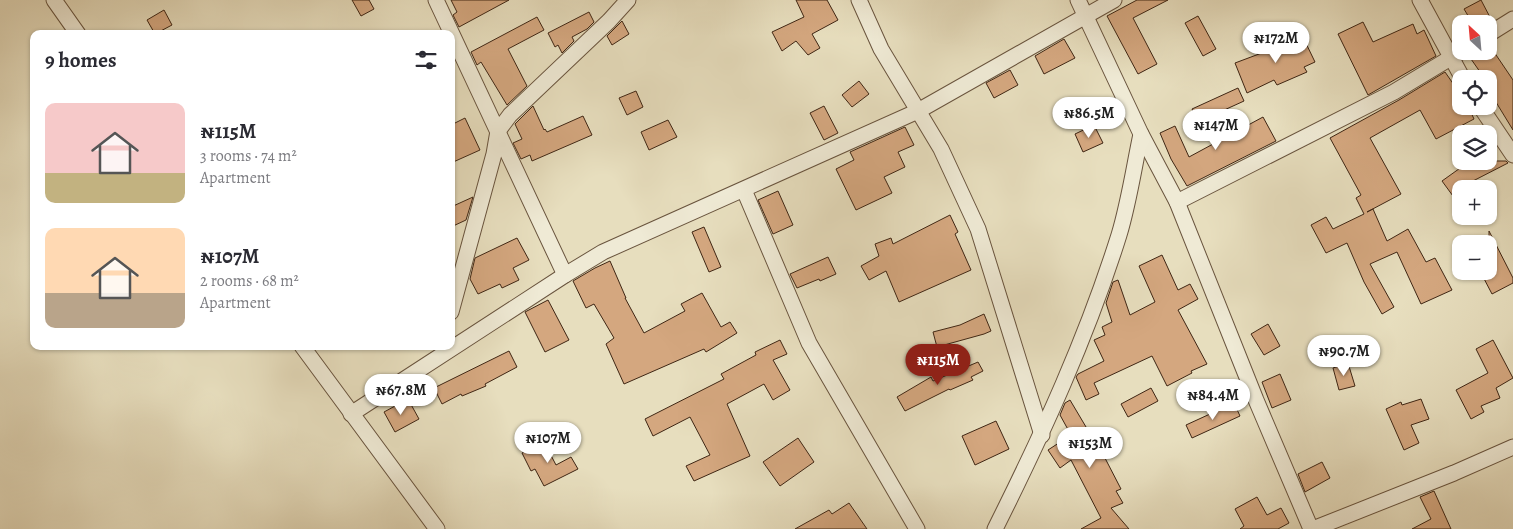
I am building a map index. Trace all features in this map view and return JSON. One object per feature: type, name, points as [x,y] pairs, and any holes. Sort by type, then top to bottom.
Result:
[{"type":"street","points":[[54,0],[75,30]]},
{"type":"street","points":[[436,0],[450,30]]},
{"type":"street","points":[[455,297],[498,131],[510,115],[609,21],[628,0]]},
{"type":"street","points":[[859,0],[881,49],[940,149],[978,229],[1042,435]]},
{"type":"street","points":[[1078,0],[1141,134],[1177,202],[1256,400],[1312,529],[1454,473],[1513,447]]},
{"type":"street","points":[[455,342],[603,252],[918,111],[1114,0]]},
{"type":"street","points":[[1420,0],[1452,49]]},
{"type":"street","points":[[1498,28],[1513,19]]},
{"type":"street","points":[[455,40],[565,275]]},
{"type":"street","points":[[1177,202],[1394,92],[1452,57]]},
{"type":"street","points":[[1486,115],[1513,155]]},
{"type":"street","points":[[995,529],[1042,435],[1085,335],[1120,233],[1141,134]]},
{"type":"street","points":[[744,190],[809,343],[917,529]]},
{"type":"street","points":[[305,350],[437,529]]},
{"type":"street","points":[[351,414],[440,351]]},
{"type":"building","points":[[352,0],[369,0],[374,9],[361,16]]},
{"type":"building","points":[[451,0],[509,0],[459,27],[453,15],[457,12]]},
{"type":"building","points":[[796,0],[827,0],[838,20],[812,34],[820,48],[808,55],[796,41],[782,51],[772,32],[804,17]]},
{"type":"building","points":[[1137,0],[1168,0],[1133,18],[1157,64],[1138,74],[1107,16]]},
{"type":"building","points":[[1481,0],[1489,15],[1468,15],[1464,9]]},
{"type":"building","points":[[164,10],[172,25],[163,30],[153,30],[147,20]]},
{"type":"building","points":[[589,12],[594,22],[587,29],[572,37],[574,41],[562,53],[558,45],[555,47],[548,33]]},
{"type":"building","points":[[1198,16],[1216,49],[1203,56],[1185,23]]},
{"type":"building","points":[[537,17],[544,30],[508,49],[527,86],[507,105],[481,62],[477,65],[471,52]]},
{"type":"building","points":[[622,21],[629,34],[612,45],[607,36]]},
{"type":"building","points":[[1363,22],[1373,42],[1413,24],[1417,34],[1424,30],[1436,56],[1368,95],[1338,34]]},
{"type":"building","points":[[1300,31],[1315,62],[1304,67],[1307,72],[1277,85],[1274,80],[1247,93],[1235,63],[1259,54]]},
{"type":"building","points":[[1064,39],[1075,58],[1044,74],[1035,56]]},
{"type":"building","points":[[1498,58],[1513,80],[1513,130],[1497,104],[1497,70],[1479,70],[1472,60],[1498,60]]},
{"type":"building","points":[[1010,70],[1018,85],[994,98],[986,83]]},
{"type":"building","points":[[1445,72],[1452,82],[1452,115],[1472,115],[1474,119],[1463,125],[1452,125],[1452,131],[1436,139],[1420,110],[1370,138],[1401,194],[1367,212],[1373,209],[1387,241],[1408,229],[1426,262],[1435,258],[1452,290],[1421,304],[1397,252],[1370,264],[1394,307],[1382,314],[1364,282],[1347,243],[1326,253],[1311,225],[1326,217],[1333,229],[1364,214],[1356,198],[1361,195],[1330,138]]},
{"type":"building","points":[[859,81],[869,94],[852,107],[842,95]]},
{"type":"building","points":[[1238,88],[1244,101],[1198,122],[1192,109]]},
{"type":"building","points":[[636,91],[643,107],[627,115],[619,98]]},
{"type":"building","points":[[533,106],[544,130],[547,132],[583,116],[592,135],[532,161],[530,155],[521,159],[513,143],[522,139],[515,124]]},
{"type":"building","points":[[824,106],[838,133],[824,140],[810,113]]},
{"type":"building","points":[[1263,117],[1276,141],[1187,186],[1171,159],[1160,133],[1175,126],[1189,157]]},
{"type":"building","points":[[465,118],[480,150],[455,161],[455,123]]},
{"type":"building","points":[[668,120],[677,137],[649,150],[641,132]]},
{"type":"building","points":[[1094,125],[1103,143],[1083,152],[1075,134]]},
{"type":"building","points":[[905,127],[914,145],[898,152],[905,167],[884,177],[892,193],[856,210],[836,169],[854,160],[850,152]]},
{"type":"building","points":[[1497,161],[1506,161],[1508,163],[1497,169]]},
{"type":"building","points":[[1457,170],[1494,170],[1475,180],[1452,180],[1452,195],[1442,181]]},
{"type":"building","points":[[778,191],[793,225],[773,234],[758,200]]},
{"type":"building","points":[[473,197],[466,220],[455,225],[455,205]]},
{"type":"building","points":[[950,215],[958,232],[955,234],[971,270],[899,302],[886,271],[869,280],[861,266],[879,256],[875,244],[891,238],[893,244]]},
{"type":"building","points":[[704,227],[721,267],[709,272],[692,232]]},
{"type":"building","points":[[517,238],[529,260],[513,268],[519,280],[502,288],[500,284],[478,294],[470,279],[475,258]]},
{"type":"building","points":[[1497,247],[1513,278],[1513,283],[1492,294],[1485,280],[1497,280]]},
{"type":"building","points":[[1162,255],[1178,290],[1190,284],[1198,299],[1178,310],[1207,364],[1191,371],[1192,373],[1167,386],[1152,356],[1094,383],[1099,394],[1086,400],[1076,377],[1078,374],[1104,361],[1094,340],[1105,335],[1102,327],[1112,322],[1106,303],[1113,282],[1118,280],[1130,315],[1155,302],[1139,266]]},
{"type":"building","points":[[828,257],[836,274],[797,288],[790,274]]},
{"type":"building","points":[[610,261],[625,298],[644,333],[685,311],[681,304],[702,293],[721,327],[730,322],[737,333],[706,352],[704,349],[624,384],[606,344],[614,338],[594,304],[586,308],[573,281]]},
{"type":"building","points":[[548,300],[569,340],[545,352],[525,312]]},
{"type":"building","points":[[984,314],[991,331],[937,347],[933,332],[960,325]]},
{"type":"building","points":[[1268,324],[1280,346],[1264,355],[1251,334]]},
{"type":"building","points":[[780,340],[787,354],[773,360],[790,390],[773,400],[764,384],[727,404],[750,456],[694,481],[686,466],[710,455],[690,417],[653,436],[645,419],[724,379],[721,374],[756,355],[755,352]]},
{"type":"building","points":[[1493,340],[1513,378],[1496,388],[1500,398],[1481,406],[1484,412],[1471,419],[1456,390],[1488,373],[1476,349]]},
{"type":"building","points":[[509,351],[517,367],[485,384],[486,386],[462,396],[461,394],[442,404],[434,388]]},
{"type":"building","points":[[978,362],[983,371],[971,377],[973,380],[949,389],[905,411],[897,397],[931,377],[933,381]]},
{"type":"building","points":[[1348,363],[1355,386],[1339,390],[1333,368]]},
{"type":"building","points":[[1280,374],[1291,400],[1272,408],[1262,382]]},
{"type":"building","points":[[1151,388],[1158,401],[1128,417],[1121,404]]},
{"type":"building","points":[[408,399],[419,419],[395,432],[384,412]]},
{"type":"building","points":[[1421,399],[1429,419],[1411,425],[1419,443],[1404,450],[1386,409],[1401,402],[1402,405]]},
{"type":"building","points":[[1070,400],[1089,432],[1091,431],[1121,489],[1116,491],[1123,503],[1111,508],[1129,529],[1081,529],[1101,518],[1071,460],[1060,468],[1048,450],[1071,435],[1060,415],[1065,403]]},
{"type":"building","points":[[1234,403],[1240,416],[1192,438],[1186,425]]},
{"type":"building","points":[[996,421],[1009,449],[975,465],[962,436]]},
{"type":"building","points":[[798,438],[814,462],[780,486],[763,462]]},
{"type":"building","points":[[544,442],[556,465],[571,457],[578,469],[544,486],[535,469],[531,471],[522,453]]},
{"type":"building","points":[[1322,462],[1330,478],[1305,492],[1298,474]]},
{"type":"building","points":[[1434,491],[1451,529],[1412,529],[1431,519],[1420,497]]},
{"type":"building","points":[[1257,497],[1267,515],[1281,508],[1289,523],[1278,529],[1240,529],[1244,526],[1235,509]]},
{"type":"building","points":[[849,503],[867,529],[795,529],[829,510],[832,514]]}]
